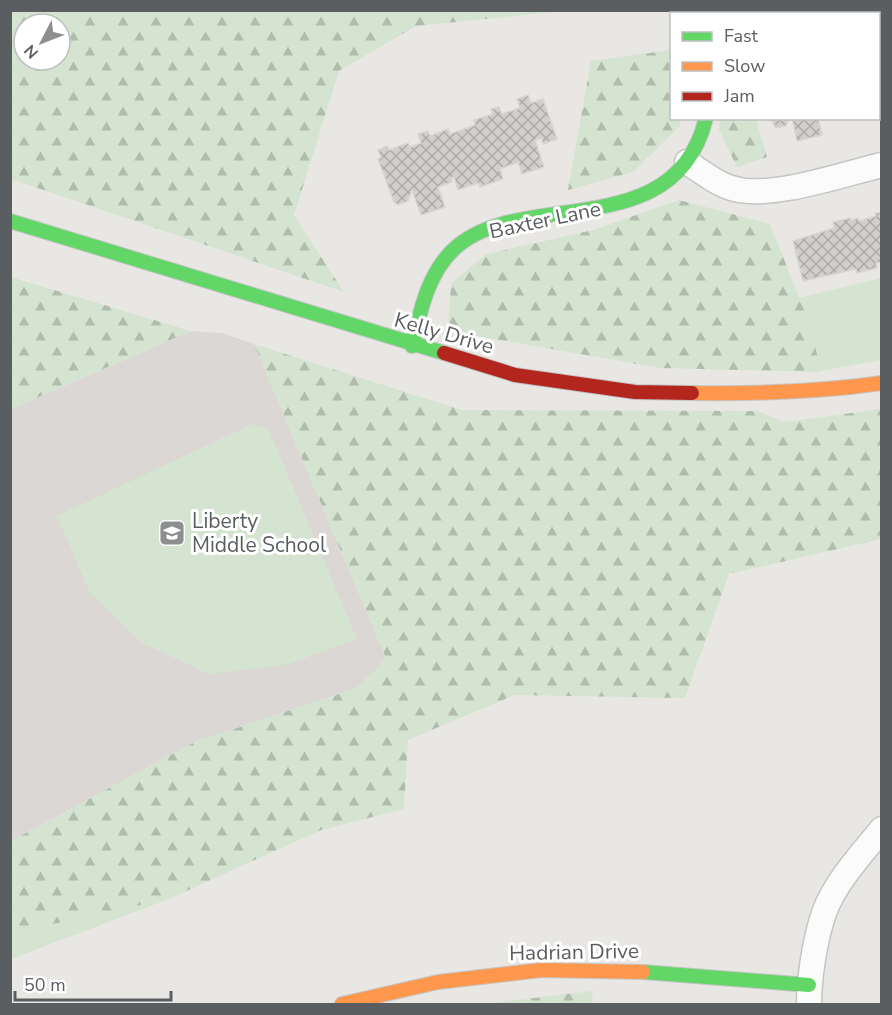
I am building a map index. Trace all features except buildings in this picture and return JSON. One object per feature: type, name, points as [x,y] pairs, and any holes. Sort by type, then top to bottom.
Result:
[{"type":"street","name":"Baxter Lane","points":[[412,346],[425,298],[436,270],[464,241],[507,223],[631,201],[658,187],[687,162],[705,120]]},
{"type":"street","points":[[687,162],[716,181],[735,189],[754,192],[774,191],[882,165]]},
{"type":"street","name":"Kelly Drive","points":[[10,220],[412,346],[515,375],[635,392],[737,394],[838,389],[882,383]]},
{"type":"street","points":[[809,995],[824,912],[850,869],[882,829]]},
{"type":"street","name":"Hadrian Drive","points":[[342,1005],[438,982],[542,970],[648,972],[809,995]]},
{"type":"shaded area","name":"Liberty Middle School","points":[[191,331],[222,333],[254,344],[386,658],[357,688],[195,742],[11,841],[11,409]]},
{"type":"green space","points":[[11,10],[564,10],[416,26],[339,71],[294,215],[344,292],[11,179]]},
{"type":"green space","points":[[736,10],[881,11],[881,28],[880,12],[735,12]]},
{"type":"green space","points":[[670,50],[670,120],[681,120],[680,126],[633,172],[568,190],[591,61]]},
{"type":"green space","points":[[720,120],[756,120],[767,157],[737,167],[719,130]]},
{"type":"green space","points":[[679,200],[770,224],[810,325],[821,372],[660,368],[448,331],[451,283],[487,254],[593,230]]},
{"type":"green space","points":[[11,277],[191,331],[11,409]]},
{"type":"green space","points":[[881,278],[881,360],[814,372],[810,325],[799,298]]},
{"type":"green space","points":[[254,344],[462,410],[758,411],[784,422],[881,409],[881,539],[729,574],[685,698],[514,695],[408,740],[404,809],[321,830],[169,899],[11,933],[11,841],[195,742],[357,688],[386,658]]},
{"type":"green space","points":[[252,424],[269,430],[357,639],[289,664],[209,674],[142,643],[90,593],[57,516]]},
{"type":"green space","points":[[169,899],[11,959],[11,933]]},
{"type":"green space","points":[[592,991],[593,1004],[484,1004]]},
{"type":"traffic: fast","points":[[412,346],[431,283],[444,260],[453,250],[482,231],[516,221],[630,200],[663,184],[689,158],[705,120]]},
{"type":"traffic: fast","points":[[10,221],[444,353]]},
{"type":"traffic: fast","points":[[643,972],[809,985]]},
{"type":"traffic: slow","points":[[692,393],[787,392],[882,383]]},
{"type":"traffic: slow","points":[[342,1004],[438,982],[541,970],[643,972]]},
{"type":"traffic: jam","points":[[444,353],[515,375],[635,392],[692,393]]},
{"type":"place","name":"Liberty Middle School","points":[[172,533]]}]
